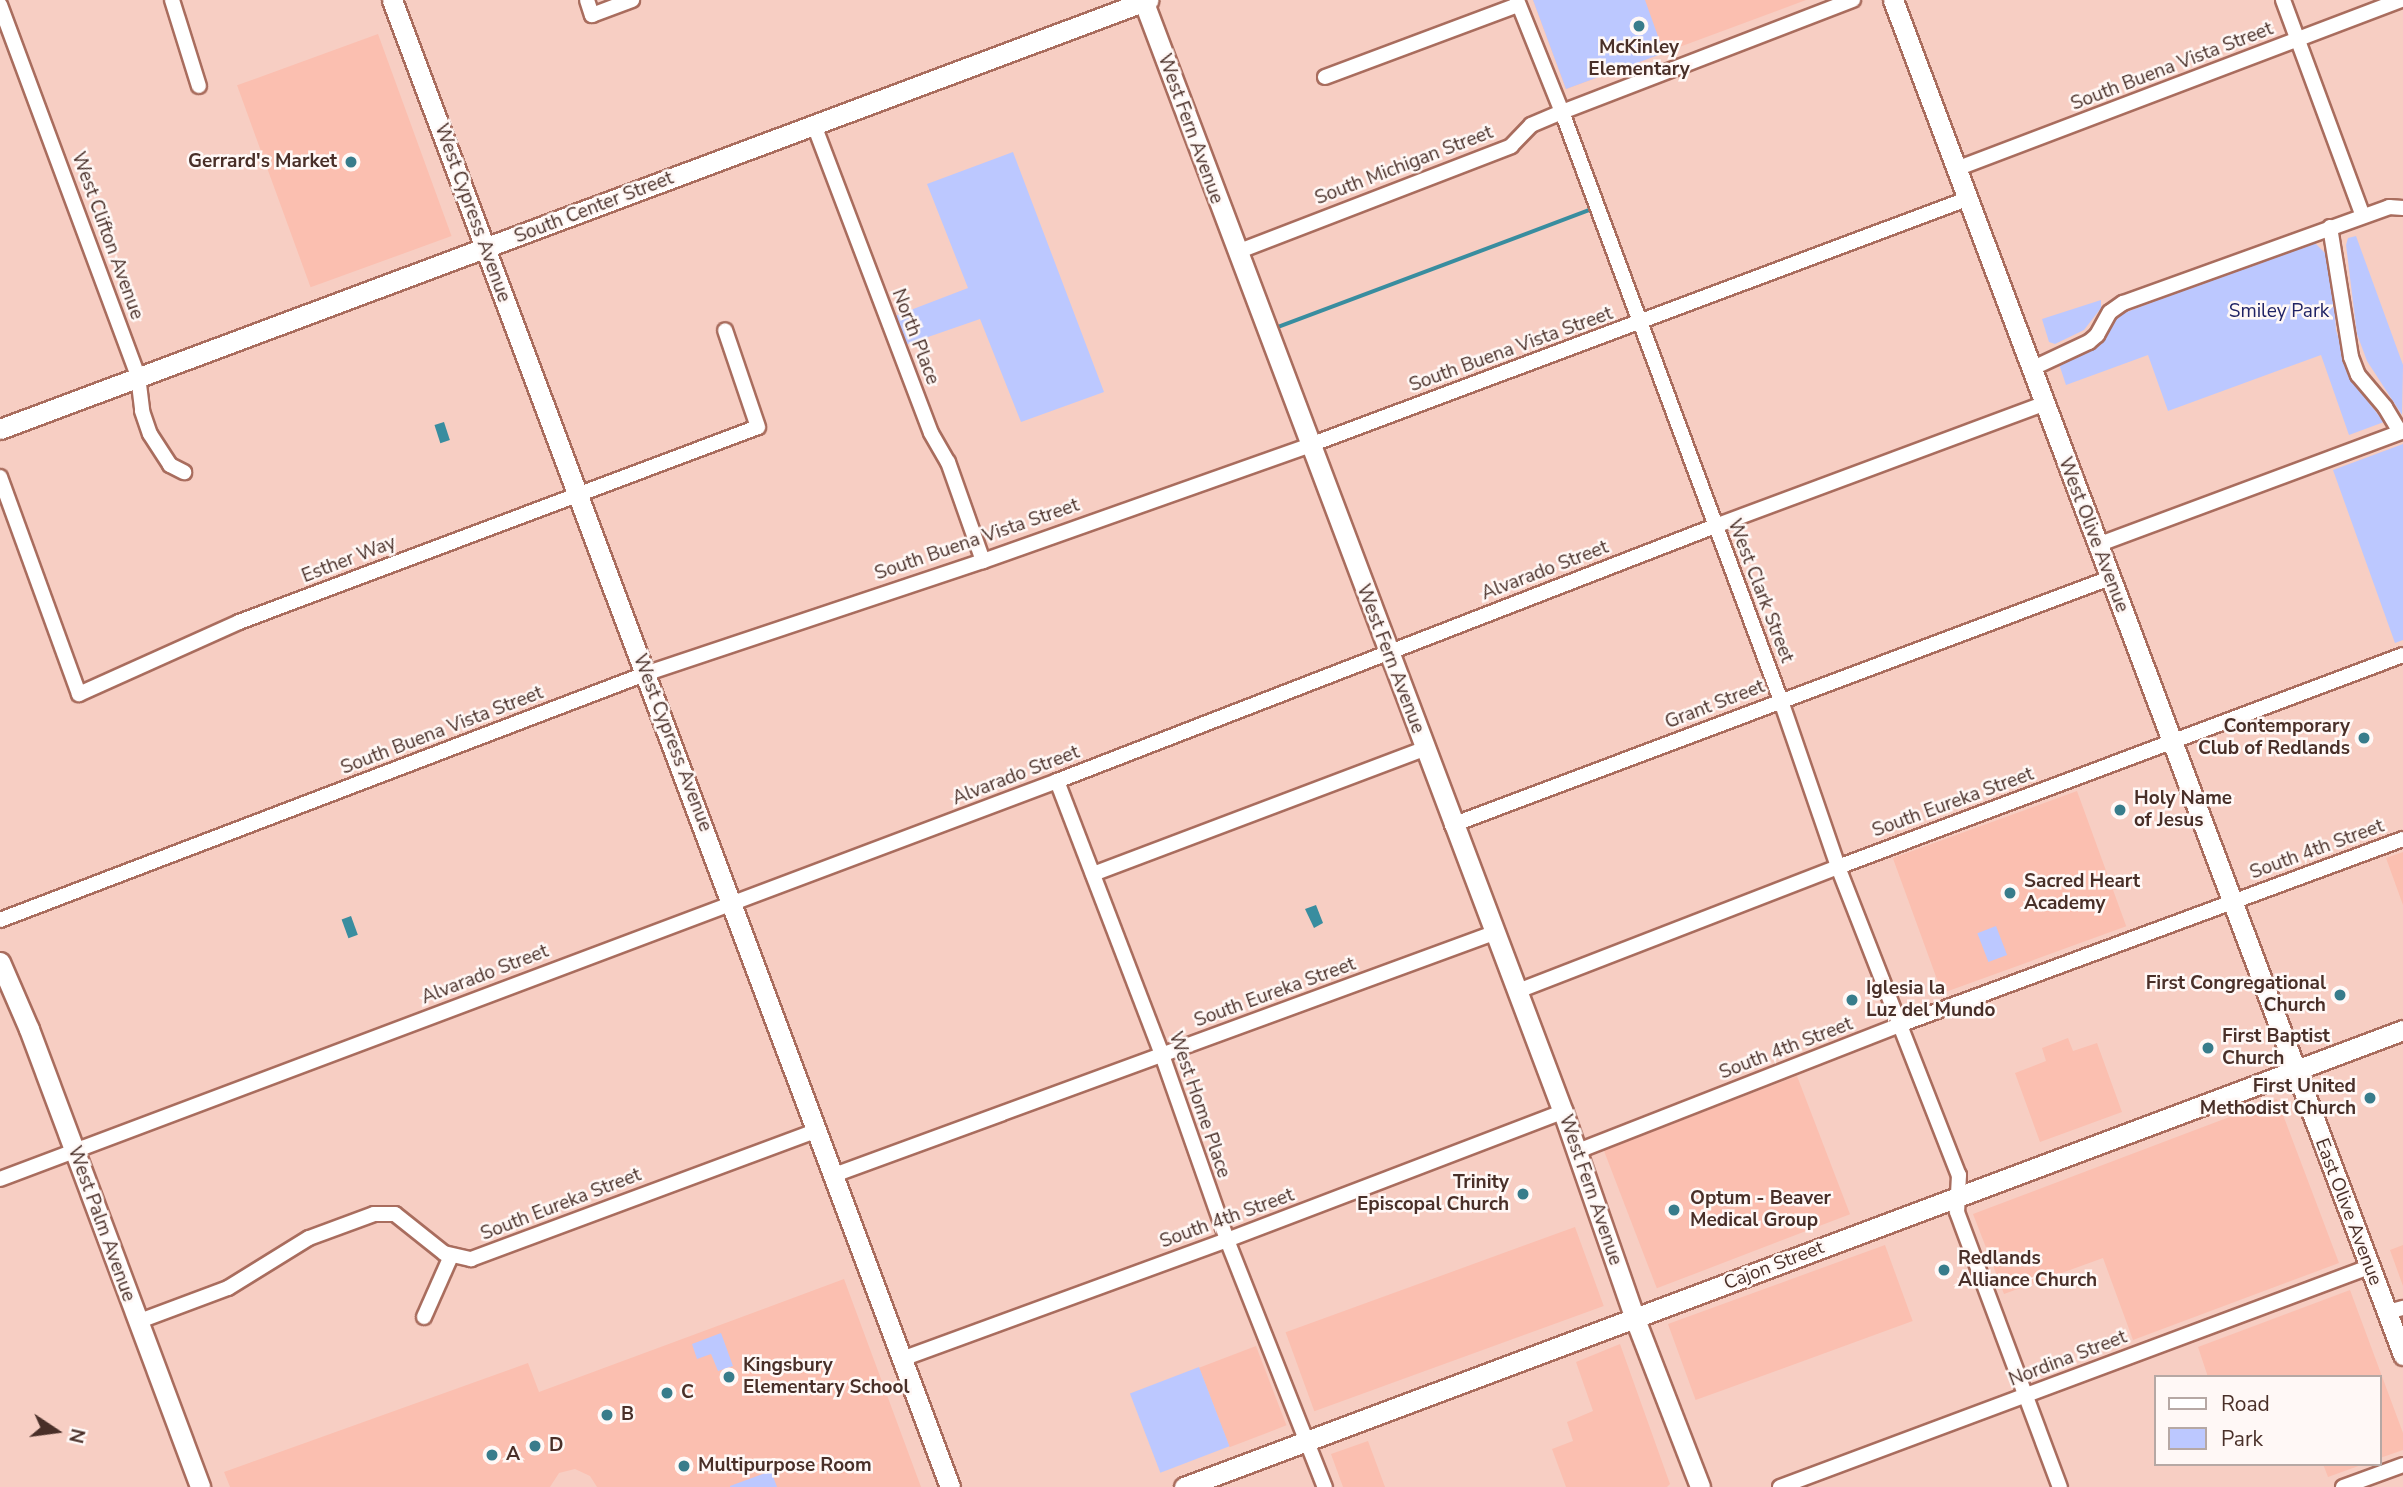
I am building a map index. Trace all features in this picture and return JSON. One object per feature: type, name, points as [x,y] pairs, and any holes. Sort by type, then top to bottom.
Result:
[{"type":"street","points":[[172,0],[199,86]]},
{"type":"street","name":"West Cypress Avenue","points":[[392,0],[950,1487]]},
{"type":"street","points":[[586,0],[592,15],[632,0]]},
{"type":"street","name":"South Michigan Street","points":[[1237,252],[1511,146],[1531,125],[1562,112],[1853,0]]},
{"type":"street","name":"West Olive Avenue","points":[[1893,0],[2294,1069]]},
{"type":"street","points":[[2283,0],[2363,216]]},
{"type":"street","name":"South Buena Vista Street","points":[[1956,169],[2402,0]]},
{"type":"street","name":"South Center Street","points":[[0,429],[1144,1]]},
{"type":"street","name":"West Fern Avenue","points":[[1144,1],[1452,825],[1578,1151],[1635,1319],[1700,1487]]},
{"type":"street","points":[[1325,77],[1518,3]]},
{"type":"street","name":"West Clark Street","points":[[1518,3],[1562,112],[1781,701],[1838,867],[1902,1024],[1959,1175],[1958,1212],[2060,1487]]},
{"type":"street","name":"West Clifton Avenue","points":[[0,5],[138,376],[142,411],[150,434],[170,465],[184,472]]},
{"type":"street","name":"North Place","points":[[814,125],[930,433],[948,462],[983,561]]},
{"type":"street","name":"South Buena Vista Street","points":[[0,920],[645,674],[983,561],[1310,445],[1967,200]]},
{"type":"street","points":[[2031,369],[2089,342],[2097,335],[2110,312],[2123,303],[2330,227],[2389,207],[2403,208]]},
{"type":"street","points":[[2097,545],[2402,431],[2358,375],[2351,358],[2330,227]]},
{"type":"street","name":"Esther Way","points":[[0,477],[79,694],[239,622],[758,427],[725,330]]},
{"type":"street","name":"Alvarado Street","points":[[0,1180],[1057,781],[1715,526],[2045,404]]},
{"type":"street","name":"Grant Street","points":[[1452,825],[2109,578]]},
{"type":"street","name":"South Eureka Street","points":[[1518,991],[1838,867],[2403,655]]},
{"type":"street","points":[[1093,874],[1424,749]]},
{"type":"street","name":"West Home Place","points":[[1057,781],[1162,1055],[1227,1240],[1325,1487]]},
{"type":"street","name":"South 4th Street","points":[[1578,1151],[1902,1024],[2403,839]]},
{"type":"street","name":"South Eureka Street","points":[[834,1175],[1494,933]]},
{"type":"street","name":"West Palm Avenue","points":[[0,962],[29,1029],[200,1487]]},
{"type":"street","name":"Cajon Street","points":[[1184,1487],[2403,1030]]},
{"type":"street","name":"East Olive Avenue","points":[[2294,1069],[2369,1267],[2395,1310],[2403,1355]]},
{"type":"street","name":"South 4th Street","points":[[902,1359],[1227,1240],[1563,1112]]},
{"type":"street","name":"South Eureka Street","points":[[451,1256],[459,1259],[479,1257],[817,1130]]},
{"type":"street","points":[[137,1322],[228,1288],[309,1238],[374,1214],[395,1214],[428,1242],[451,1256],[424,1317]]},
{"type":"street","name":"Nordina Street","points":[[1780,1487],[2369,1267]]},
{"type":"street","points":[[2343,1487],[2403,1465]]},
{"type":"shaded area","name":"McKinley Elementary","points":[[1533,0],[1806,0],[1566,89]]},
{"type":"shaded area","points":[[378,34],[452,236],[311,287],[237,85]]},
{"type":"shaded area","points":[[444,422],[450,440],[440,443],[434,425]]},
{"type":"shaded area","name":"Sacred Heart Academy","points":[[2077,791],[2126,926],[1942,993],[1893,858]]},
{"type":"shaded area","points":[[2403,852],[2403,905],[2386,858]]},
{"type":"shaded area","points":[[1316,905],[1323,923],[1314,928],[1305,909]]},
{"type":"shaded area","points":[[351,916],[358,935],[348,938],[342,919]]},
{"type":"shaded area","points":[[2068,1038],[2073,1051],[2097,1043],[2122,1112],[2040,1142],[2015,1073],[2046,1061],[2042,1048]]},
{"type":"shaded area","points":[[1797,1076],[1850,1214],[1657,1288],[1604,1150]]},
{"type":"shaded area","points":[[2277,1099],[2339,1263],[2133,1340],[2103,1258],[2004,1294],[1973,1214]]},
{"type":"shaded area","points":[[1575,1227],[1604,1306],[1314,1411],[1286,1332]]},
{"type":"shaded area","points":[[1885,1245],[1913,1321],[1696,1400],[1668,1324]]},
{"type":"shaded area","points":[[2403,1245],[2403,1286],[2390,1250]]},
{"type":"shaded area","name":"Kingsbury Elementary School","points":[[844,1279],[921,1487],[597,1487],[590,1476],[575,1469],[559,1473],[550,1487],[230,1487],[224,1472],[528,1363],[539,1392]]},
{"type":"shaded area","points":[[2350,1290],[2382,1375],[2207,1375],[2198,1347]]},
{"type":"shaded area","points":[[1620,1344],[1670,1484],[1667,1487],[1566,1487],[1552,1449],[1573,1441],[1567,1422],[1593,1411],[1576,1362]]},
{"type":"shaded area","points":[[1256,1346],[1286,1425],[1230,1447],[1199,1368]]},
{"type":"shaded area","points":[[2382,1376],[2403,1433],[2403,1450],[2382,1457]]},
{"type":"shaded area","points":[[1368,1441],[1385,1487],[1343,1487],[1331,1454]]},
{"type":"shaded area","points":[[2324,1466],[2358,1466],[2328,1477]]},
{"type":"green space","name":"McKinley Elementary","points":[[1533,0],[1645,0],[1664,53],[1566,89]]},
{"type":"green space","points":[[1013,152],[1104,392],[1021,422],[980,319],[905,345],[895,316],[968,288],[927,184]]},
{"type":"green space","name":"Smiley Park","points":[[2356,236],[2403,365],[2402,415],[2367,361],[2357,334],[2346,245],[2348,238]]},
{"type":"green space","name":"Smiley Park","points":[[2306,243],[2315,243],[2326,254],[2333,286],[2336,330],[2351,380],[2384,422],[2349,435],[2321,355],[2168,411],[2148,355],[2066,385],[2059,364],[2098,346],[2119,315]]},
{"type":"green space","points":[[2101,300],[2101,308],[2084,330],[2055,344],[2049,342],[2042,319]]},
{"type":"green space","points":[[2403,444],[2403,640],[2395,643],[2333,470]]},
{"type":"green space","points":[[1996,926],[2007,955],[1988,962],[1977,933]]},
{"type":"green space","points":[[721,1333],[733,1366],[718,1371],[711,1354],[697,1359],[692,1344]]},
{"type":"green space","points":[[1199,1367],[1229,1446],[1160,1473],[1130,1394]]},
{"type":"green space","points":[[771,1471],[777,1487],[730,1487],[730,1486]]},
{"type":"waterway","points":[[1273,329],[1593,209]]},
{"type":"place","name":"McKinley Elementary","points":[[1639,26]]},
{"type":"place","name":"Gerrard's Market","points":[[351,162]]},
{"type":"place","name":"Contemporary Club of Redlands","points":[[2364,738]]},
{"type":"place","name":"Holy Name of Jesus","points":[[2120,810]]},
{"type":"place","name":"Sacred Heart Academy","points":[[2010,893]]},
{"type":"place","name":"First Congregational Church","points":[[2340,995]]},
{"type":"place","name":"Iglesia la Luz del Mundo","points":[[1852,1000]]},
{"type":"place","name":"First Baptist Church","points":[[2208,1048]]},
{"type":"place","name":"First United Methodist Church","points":[[2370,1098]]},
{"type":"place","name":"Trinity Episcopal Church","points":[[1523,1194]]},
{"type":"place","name":"Optum - Beaver Medical Group","points":[[1674,1210]]},
{"type":"place","name":"Redlands Alliance Church","points":[[1944,1270]]},
{"type":"place","name":"Kingsbury Elementary School","points":[[729,1377]]},
{"type":"place","name":"C","points":[[667,1393]]},
{"type":"place","name":"B","points":[[607,1415]]},
{"type":"place","name":"D","points":[[535,1446]]},
{"type":"place","name":"A","points":[[492,1455]]},
{"type":"place","name":"Multipurpose Room","points":[[684,1466]]}]
